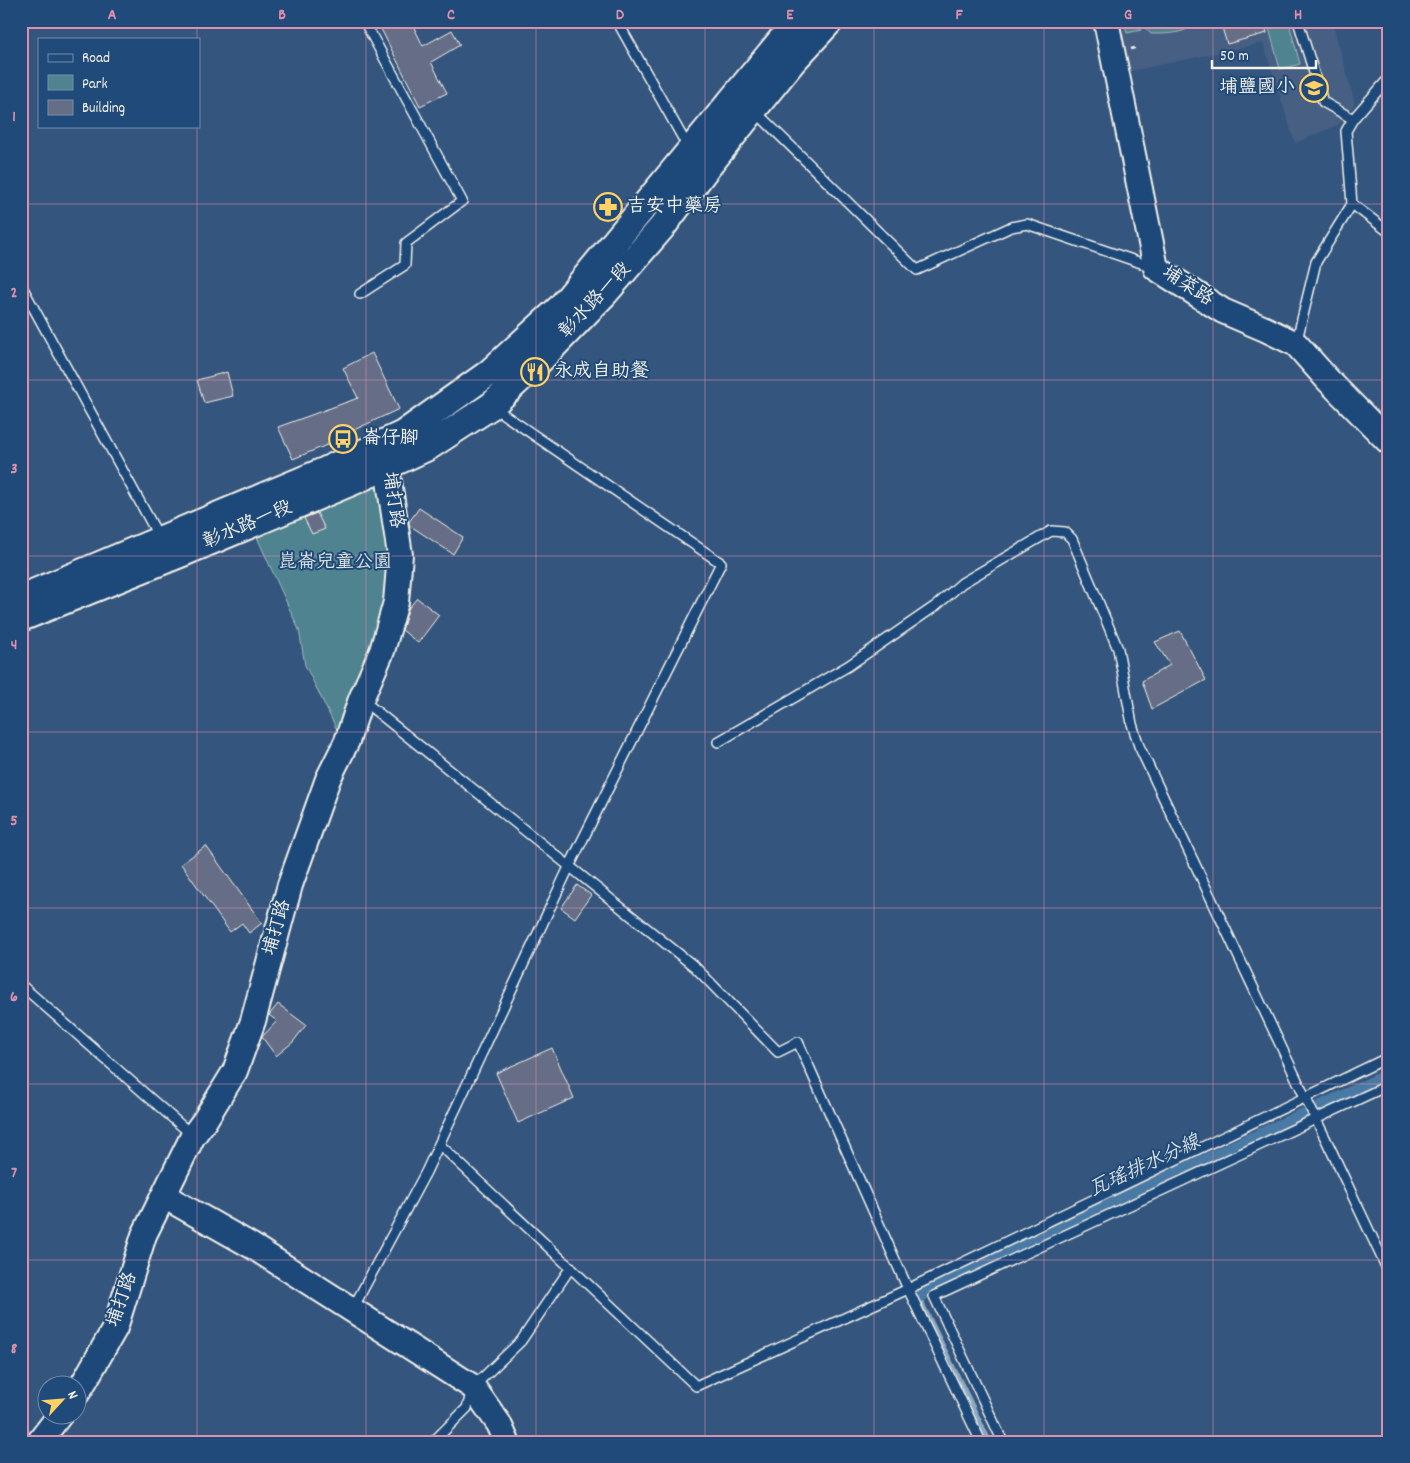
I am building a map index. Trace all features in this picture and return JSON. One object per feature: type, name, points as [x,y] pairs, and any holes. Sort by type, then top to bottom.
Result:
[{"type":"main road","name":"彰水路一段","points":[[21,618],[246,528],[385,454],[403,434],[489,373],[545,338],[605,293],[663,226],[696,162],[797,21]]},
{"type":"main road","name":"彰水路一段","points":[[696,162],[754,109],[792,62],[830,21]]},
{"type":"main road","name":"彰水路一段","points":[[21,598],[324,471],[385,454],[428,446],[490,406],[545,338]]},
{"type":"street","name":"埔菜路","points":[[1106,21],[1156,268],[1222,311],[1296,344],[1328,380],[1389,442]]},
{"type":"street","name":"埔打路","points":[[88,1376],[115,1328],[144,1235],[193,1136],[235,1071],[253,1021],[290,885],[328,779],[347,741],[361,699],[382,652],[396,602],[400,555],[385,454]]},
{"type":"street","points":[[164,1196],[252,1246],[473,1387],[499,1424],[507,1442]]},
{"type":"street","points":[[38,1442],[51,1426]]},
{"type":"lane","points":[[360,294],[405,265],[406,242],[462,201],[364,21]]},
{"type":"lane","points":[[617,21],[696,162]]},
{"type":"lane","points":[[1298,21],[1323,102],[1353,119]]},
{"type":"lane","points":[[1296,344],[1316,262],[1352,204],[1346,131],[1353,119],[1389,78]]},
{"type":"lane","points":[[754,109],[917,270],[1011,227],[1027,224],[1156,268]]},
{"type":"lane","points":[[1352,204],[1389,232]]},
{"type":"lane","points":[[21,285],[161,539]]},
{"type":"lane","points":[[352,1310],[426,1172],[570,865],[721,563],[490,406]]},
{"type":"lane","points":[[718,742],[848,666],[938,605],[962,583],[1051,531],[1065,532],[1072,539],[1118,649],[1132,724],[1139,746],[1389,1273]]},
{"type":"lane","points":[[361,699],[695,967],[778,1052],[798,1042],[908,1289],[981,1442]]},
{"type":"lane","points":[[21,985],[193,1136]]},
{"type":"lane","points":[[439,1144],[696,1386],[927,1280],[1389,1057]]},
{"type":"lane","points":[[934,1296],[1389,1085]]},
{"type":"lane","points":[[434,1442],[468,1408],[473,1387],[521,1341],[571,1268]]},
{"type":"lane","points":[[927,1280],[1003,1442]]},
{"type":"shaded area","name":"埔鹽國小","points":[[1116,21],[1332,21],[1355,104],[1340,124],[1295,143],[1263,43],[1127,72]]},
{"type":"green space","points":[[1124,21],[1199,21],[1183,31],[1151,34],[1139,22],[1141,30],[1127,33]]},
{"type":"green space","points":[[1289,23],[1300,64],[1280,69],[1269,28]]},
{"type":"green space","name":"崑崙兒童公園","points":[[357,484],[378,488],[391,521],[392,601],[342,740],[305,665],[299,630],[256,535]]},
{"type":"building","points":[[377,21],[411,21],[423,46],[452,30],[460,45],[431,62],[447,93],[420,106]]},
{"type":"building","points":[[1220,21],[1264,21],[1267,33],[1227,44]]},
{"type":"building","points":[[372,353],[399,409],[354,430],[356,433],[293,459],[278,427],[358,398],[343,368]]},
{"type":"building","points":[[227,372],[233,396],[204,403],[197,380]]},
{"type":"building","points":[[419,508],[463,537],[453,554],[409,525],[409,522]]},
{"type":"building","points":[[317,513],[325,529],[312,534],[304,518]]},
{"type":"building","points":[[417,598],[439,615],[418,643],[402,630],[408,609]]},
{"type":"building","points":[[1180,631],[1206,680],[1152,709],[1142,681],[1170,665],[1155,642]]},
{"type":"building","points":[[206,846],[262,923],[249,933],[242,923],[230,932],[181,864]]},
{"type":"building","points":[[577,885],[591,895],[575,918],[561,908]]},
{"type":"building","points":[[278,1004],[306,1025],[293,1042],[276,1056],[262,1037],[277,1021],[269,1015]]},
{"type":"building","points":[[552,1048],[574,1098],[518,1123],[496,1073]]},
{"type":"waterway","name":"瓦瑤排水分線","points":[[918,1295],[1389,1076]]},
{"type":"waterway","points":[[918,1295],[990,1442]]},
{"type":"place","name":"埔鹽國小","points":[[1314,88]]},
{"type":"place","name":"吉安中藥房","points":[[608,207]]},
{"type":"place","name":"永成自助餐","points":[[535,372]]},
{"type":"place","name":"崙仔腳","points":[[343,439]]}]
